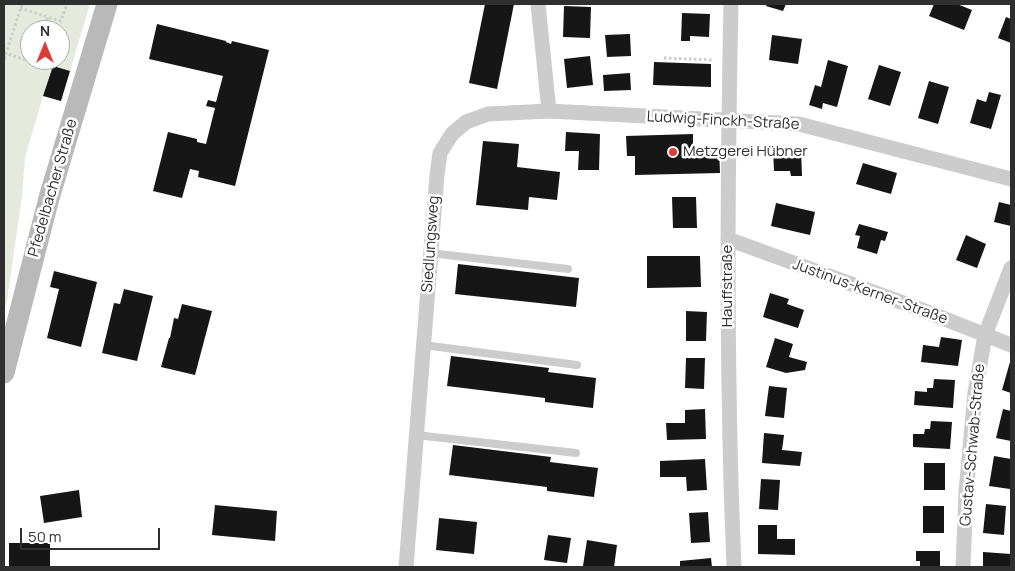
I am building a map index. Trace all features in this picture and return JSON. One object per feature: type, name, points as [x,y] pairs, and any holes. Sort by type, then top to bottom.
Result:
[{"type":"main road","name":"Pfedelbacher Straße","points":[[4,374],[49,198],[107,4]]},
{"type":"street","points":[[538,4],[549,111]]},
{"type":"street","name":"Hauffstraße","points":[[731,4],[728,121],[729,453],[734,567]]},
{"type":"street","name":"Ludwig-Finckh-Straße","points":[[549,111],[799,124],[1011,179]]},
{"type":"street","name":"Siedlungsweg","points":[[406,567],[430,253],[440,153],[452,134],[466,122],[488,114],[549,111]]},
{"type":"street","name":"Justinus-Kerner-Straße","points":[[728,240],[917,308],[1011,345]]},
{"type":"street","name":"Gustav-Schwab-Straße","points":[[963,567],[966,492],[975,393],[985,336],[1011,268]]},
{"type":"lane","points":[[430,253],[568,269]]},
{"type":"lane","points":[[423,345],[577,365]]},
{"type":"lane","points":[[416,435],[576,453]]},
{"type":"path","points":[[4,59],[21,6],[61,22],[67,4]]},
{"type":"path","points":[[5,53],[20,57]]},
{"type":"path","points":[[664,58],[714,59],[714,68]]},
{"type":"shaded area","points":[[4,4],[90,4],[61,101],[43,96],[25,158],[22,196],[4,311]]},
{"type":"building","points":[[485,4],[514,4],[497,89],[469,83]]},
{"type":"building","points":[[767,4],[786,4],[783,11],[766,6]]},
{"type":"building","points":[[934,4],[957,4],[972,10],[964,30],[929,16]]},
{"type":"building","points":[[564,6],[591,7],[590,38],[563,37]]},
{"type":"building","points":[[682,13],[710,14],[709,37],[690,36],[690,41],[681,41]]},
{"type":"building","points":[[1006,17],[1011,19],[1011,43],[998,38]]},
{"type":"building","points":[[157,24],[226,41],[231,44],[232,41],[269,50],[235,186],[198,177],[199,171],[190,169],[182,198],[153,191],[168,132],[197,139],[197,142],[206,144],[215,108],[206,106],[208,100],[216,102],[223,76],[149,59]]},
{"type":"building","points":[[630,34],[631,56],[607,57],[605,35]]},
{"type":"building","points":[[772,35],[802,39],[798,64],[769,60]]},
{"type":"building","points":[[590,56],[593,85],[567,88],[564,59]]},
{"type":"building","points":[[828,60],[848,66],[837,107],[823,103],[822,109],[809,105],[815,85],[821,87]]},
{"type":"building","points":[[654,62],[711,64],[711,87],[653,85]]},
{"type":"building","points":[[879,65],[901,72],[890,106],[868,99]]},
{"type":"building","points":[[52,70],[70,71],[61,101],[43,96]]},
{"type":"building","points":[[630,73],[631,90],[604,91],[603,75]]},
{"type":"building","points":[[929,81],[949,87],[938,124],[918,118]]},
{"type":"building","points":[[989,92],[1001,95],[991,129],[970,123],[977,99],[986,102]]},
{"type":"building","points":[[566,132],[600,134],[599,170],[578,170],[579,151],[565,151]]},
{"type":"building","name":"Metzgerei Hübner","points":[[693,134],[693,148],[719,147],[720,173],[635,175],[635,156],[627,156],[626,136]]},
{"type":"building","points":[[483,141],[519,144],[517,167],[560,172],[557,200],[529,197],[528,210],[476,205]]},
{"type":"building","points":[[801,148],[802,176],[791,176],[790,171],[774,171],[773,149]]},
{"type":"building","points":[[863,163],[897,173],[891,194],[856,184]]},
{"type":"building","points":[[672,197],[696,197],[697,228],[673,228]]},
{"type":"building","points":[[999,202],[1011,205],[1011,226],[994,222]]},
{"type":"building","points":[[776,203],[815,212],[810,235],[771,226]]},
{"type":"building","points":[[859,224],[888,232],[885,241],[881,240],[877,254],[857,248],[860,236],[855,235]]},
{"type":"building","points":[[966,235],[986,244],[977,268],[956,260]]},
{"type":"building","points":[[647,256],[700,256],[701,287],[647,288]]},
{"type":"building","points":[[458,264],[579,278],[576,307],[455,294]]},
{"type":"building","points":[[54,271],[97,282],[81,347],[47,338],[59,289],[50,287]]},
{"type":"building","points":[[124,289],[153,296],[137,361],[102,353],[114,303],[120,304]]},
{"type":"building","points":[[770,293],[789,299],[787,304],[804,310],[798,328],[763,317]]},
{"type":"building","points":[[182,304],[212,311],[195,375],[161,367],[174,318],[178,319]]},
{"type":"building","points":[[686,311],[707,312],[706,341],[686,341]]},
{"type":"building","points":[[941,337],[962,340],[958,366],[921,362],[923,345],[939,347]]},
{"type":"building","points":[[775,338],[793,344],[789,357],[807,362],[805,370],[786,373],[766,367]]},
{"type":"building","points":[[451,356],[549,368],[548,372],[596,378],[593,408],[545,402],[545,398],[447,386]]},
{"type":"building","points":[[686,358],[705,358],[704,389],[685,388]]},
{"type":"building","points":[[1011,362],[1011,393],[1002,390]]},
{"type":"building","points":[[934,379],[955,380],[953,408],[914,405],[915,391],[927,392],[927,388],[933,388]]},
{"type":"building","points":[[769,386],[787,388],[784,418],[765,416]]},
{"type":"building","points":[[705,409],[706,439],[667,440],[666,423],[685,423],[685,410]]},
{"type":"building","points":[[1003,409],[1011,411],[1011,441],[996,438]]},
{"type":"building","points":[[931,421],[952,422],[950,449],[913,447],[913,434],[924,434],[925,429],[930,429]]},
{"type":"building","points":[[764,433],[784,435],[782,450],[802,452],[800,466],[762,463]]},
{"type":"building","points":[[453,445],[551,457],[550,462],[598,468],[594,497],[547,491],[547,487],[449,475]]},
{"type":"building","points":[[994,456],[1011,459],[1010,489],[989,486]]},
{"type":"building","points":[[705,459],[707,490],[687,491],[686,477],[660,477],[660,461]]},
{"type":"building","points":[[924,463],[945,463],[945,490],[924,490]]},
{"type":"building","points":[[761,479],[780,480],[778,510],[759,509]]},
{"type":"building","points":[[79,490],[82,517],[44,523],[40,496]]},
{"type":"building","points":[[986,504],[1006,506],[1004,535],[983,533]]},
{"type":"building","points":[[215,505],[277,511],[275,541],[212,535]]},
{"type":"building","points":[[923,506],[944,506],[944,533],[923,533]]},
{"type":"building","points":[[708,512],[710,542],[691,543],[689,513]]},
{"type":"building","points":[[439,518],[477,522],[474,554],[436,550]]},
{"type":"building","points":[[758,525],[777,525],[777,539],[795,539],[795,555],[758,554]]},
{"type":"building","points":[[548,535],[571,538],[567,563],[544,560]]},
{"type":"building","points":[[587,540],[617,545],[614,567],[583,566]]},
{"type":"building","points":[[9,543],[50,543],[50,567],[9,567]]},
{"type":"building","points":[[916,551],[940,551],[940,567],[920,567],[920,561],[916,561]]},
{"type":"building","points":[[983,552],[1011,554],[1011,567],[983,567]]},
{"type":"building","points":[[711,558],[712,567],[680,567],[680,561]]},
{"type":"place","name":"Metzgerei Hübner","points":[[673,152]]}]
